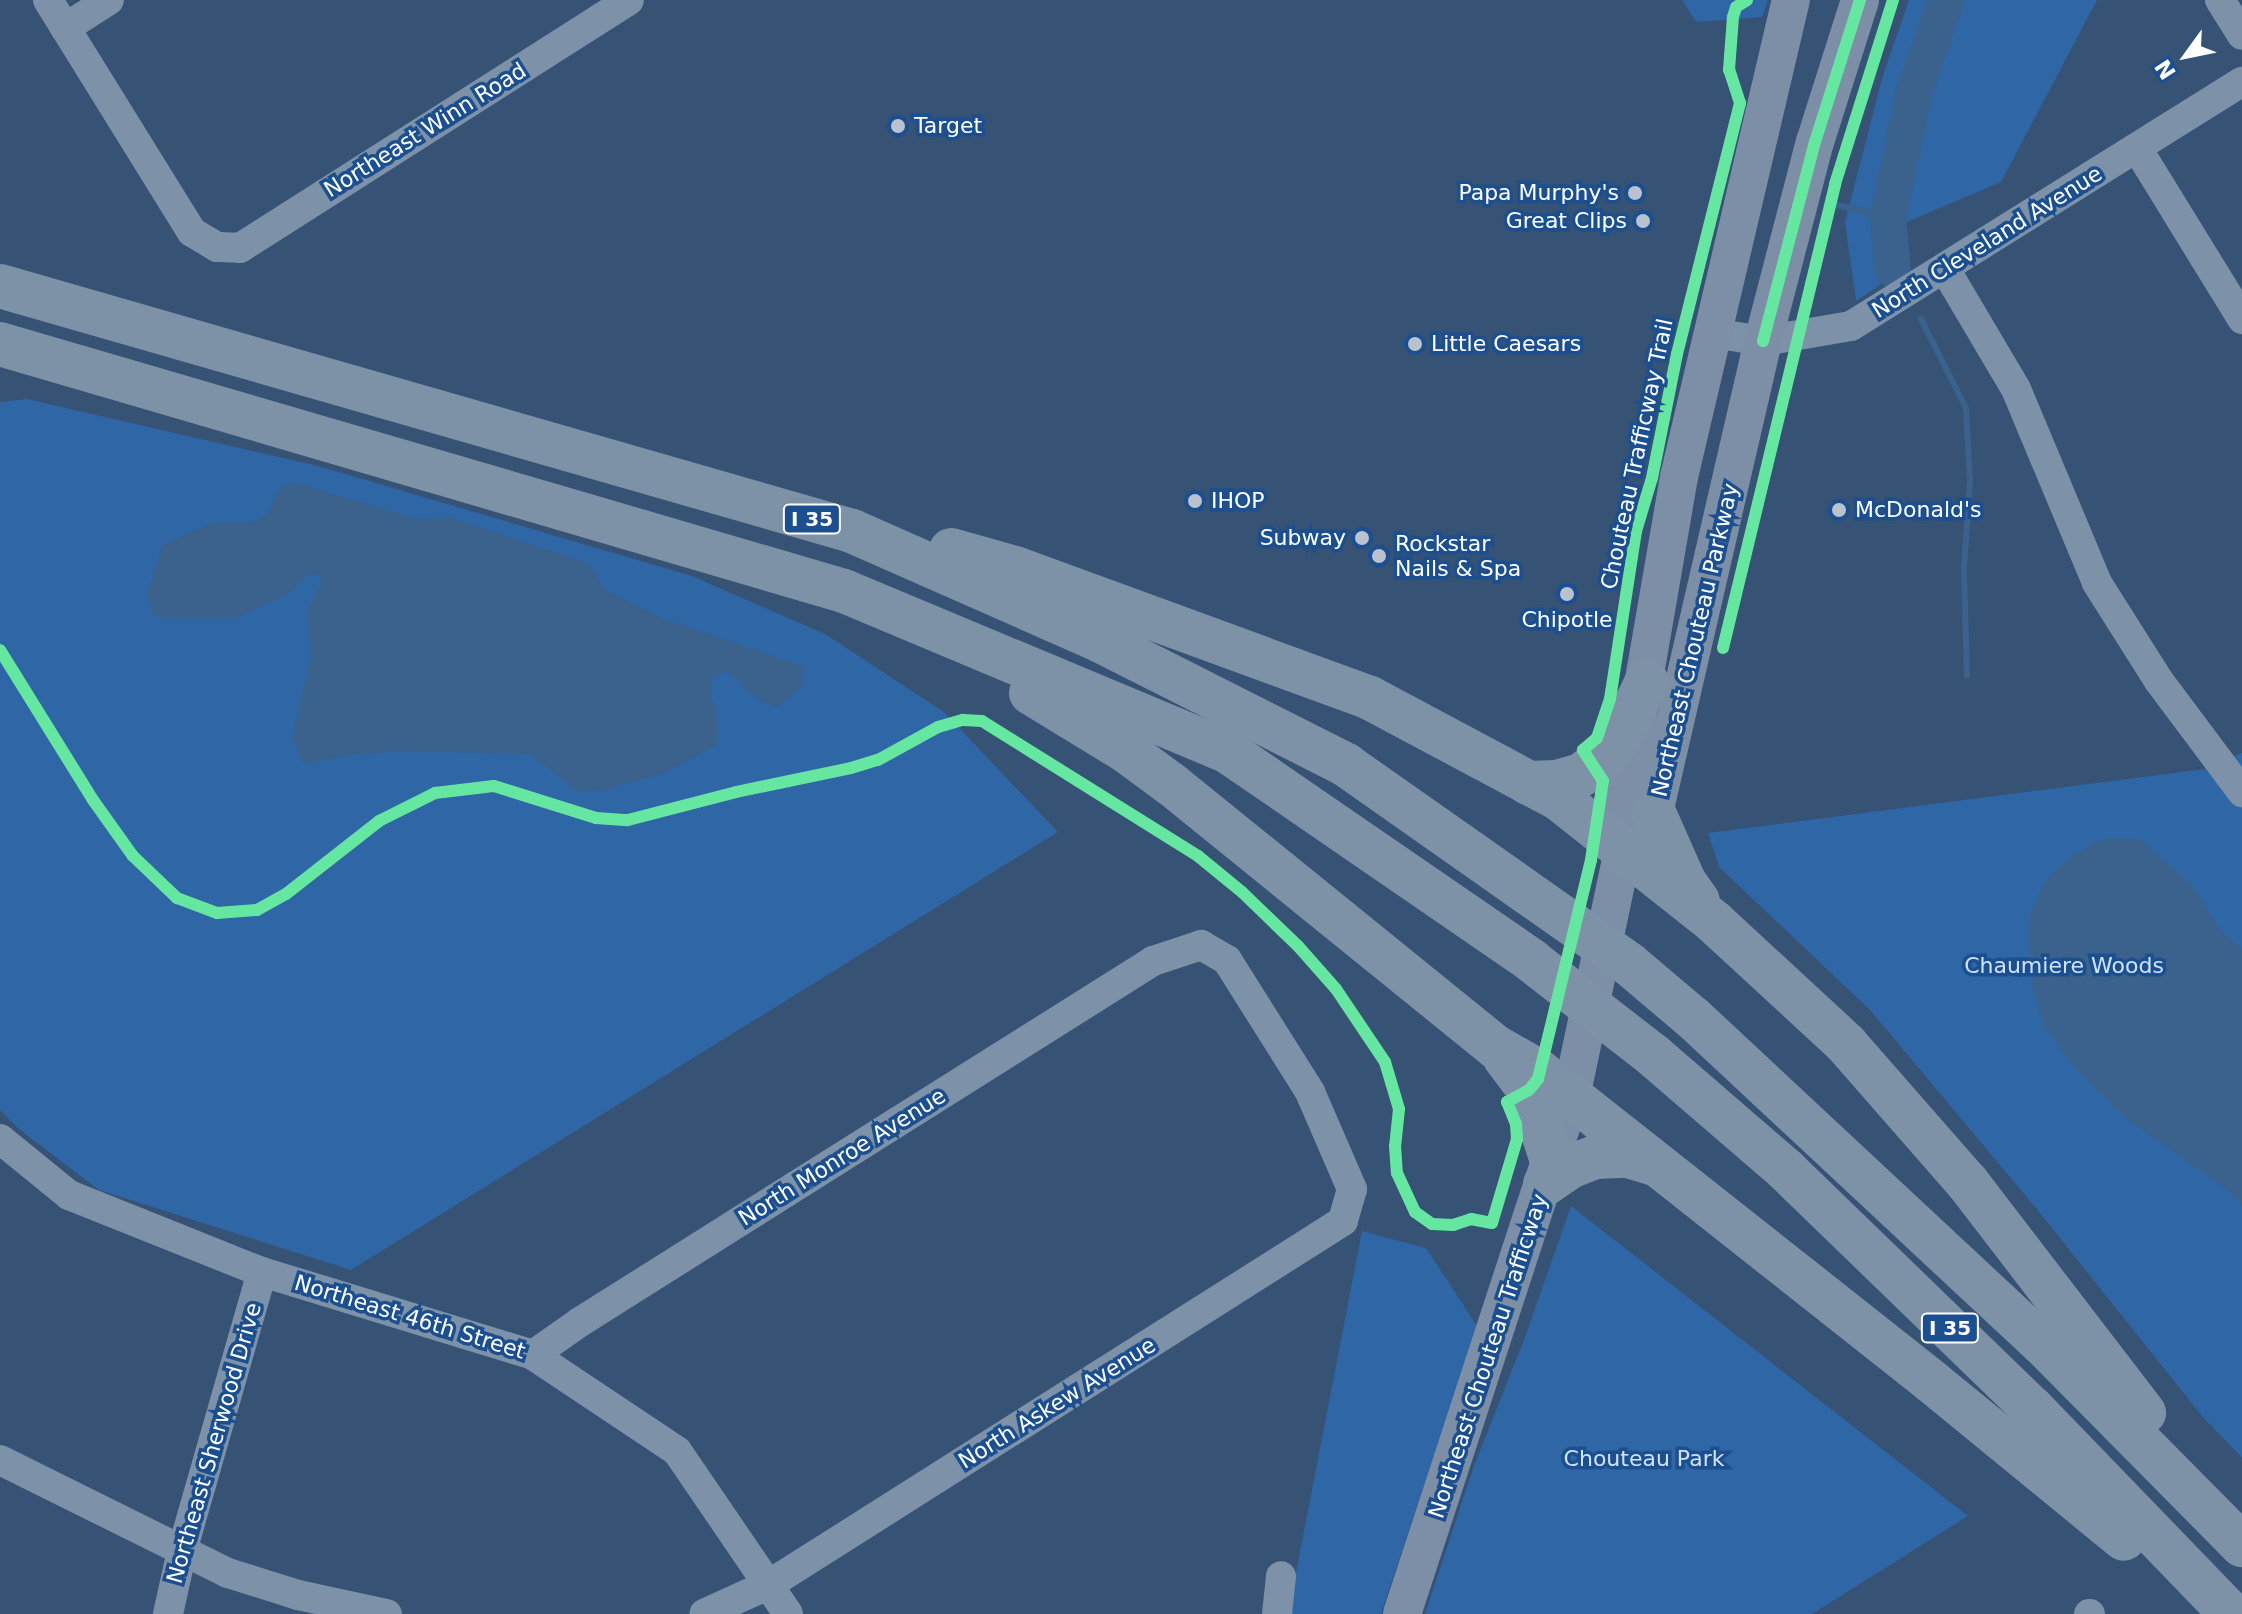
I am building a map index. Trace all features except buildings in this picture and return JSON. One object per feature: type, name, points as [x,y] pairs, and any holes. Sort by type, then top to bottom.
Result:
[{"type":"highway","name":"I 35","points":[[0,286],[852,531],[1101,641],[1346,765],[1629,964],[1693,1018],[2043,1344],[2242,1545]]},
{"type":"highway","name":"I 35","points":[[0,344],[844,591],[1227,751],[1532,961],[1654,1056],[1797,1181],[2032,1408],[2231,1614]]},
{"type":"highway","points":[[852,531],[890,533],[1015,568],[1370,698],[1559,799],[1714,922],[1824,1023],[1908,1112],[2242,1537]]},
{"type":"highway","points":[[844,591],[910,634],[977,661],[1126,751],[1496,1047],[1540,1072],[2218,1614]]},
{"type":"highway","points":[[1528,783],[1557,782],[1581,775],[1603,759],[1623,731],[1647,681]]},
{"type":"highway","points":[[1654,813],[1684,881],[1714,922]]},
{"type":"highway","points":[[1496,1047],[1529,1090],[1548,1171],[1595,1157],[1628,1156],[1658,1166]]},
{"type":"main road","name":"Northeast Chouteau Parkway","points":[[1623,850],[1622,807],[1647,681],[1679,477],[1791,0]]},
{"type":"main road","name":"Northeast Chouteau Parkway","points":[[1623,850],[1654,813],[1763,341],[1815,142],[1860,0]]},
{"type":"main road","points":[[1780,54],[1798,82],[1815,142]]},
{"type":"main road","name":"Northeast Chouteau Trafficway","points":[[1402,1614],[1571,1097],[1623,850]]},
{"type":"street","points":[[48,0],[65,28],[109,0]]},
{"type":"street","name":"Northeast Winn Road","points":[[65,28],[192,232],[217,247],[240,248],[629,0]]},
{"type":"street","points":[[2220,0],[2242,35]]},
{"type":"street","name":"North Cleveland Avenue","points":[[1712,333],[1763,341],[1851,326],[2242,82]]},
{"type":"street","points":[[2137,148],[2242,319]]},
{"type":"street","points":[[1945,269],[2016,389],[2097,583],[2159,681],[2242,792]]},
{"type":"street","name":"North Monroe Avenue","points":[[533,1355],[580,1322],[1153,961],[1201,945],[1227,960],[1310,1092],[1352,1189],[1343,1221]]},
{"type":"street","name":"Northeast 46th Street","points":[[0,1139],[69,1195],[262,1272],[533,1355],[677,1451],[788,1614]]},
{"type":"street","name":"North Askew Avenue","points":[[704,1614],[770,1584],[1343,1221]]},
{"type":"street","name":"Northeast Sherwood Drive","points":[[168,1614],[182,1551],[262,1272]]},
{"type":"street","points":[[0,1460],[228,1573],[387,1614]]},
{"type":"street","points":[[1277,1614],[1281,1576]]},
{"type":"green space","points":[[1682,0],[1768,0],[1762,17],[1696,22]]},
{"type":"green space","points":[[1909,0],[2097,0],[2001,182],[1902,224],[1907,267],[1856,301],[1845,222],[1883,75]]},
{"type":"green space","points":[[27,399],[318,466],[692,576],[825,634],[944,712],[1058,832],[351,1270],[99,1190],[20,1130],[0,1110],[0,402]]},
{"type":"green space","name":"Chaumiere Woods","points":[[2242,753],[2242,1458],[2202,1416],[2035,1207],[1870,1010],[1719,867],[1708,833],[2205,769]]},
{"type":"green space","name":"Chouteau Park","points":[[1571,1206],[1968,1516],[1812,1614],[1425,1614],[1474,1466],[1524,1340]]},
{"type":"green space","points":[[1362,1231],[1426,1248],[1477,1326],[1381,1614],[1288,1614]]},
{"type":"shaded area","points":[[292,482],[418,519],[451,518],[588,563],[606,591],[664,619],[805,667],[801,689],[777,707],[759,700],[727,671],[713,677],[710,696],[718,711],[718,744],[664,773],[604,790],[578,792],[531,754],[402,751],[347,755],[304,764],[292,738],[311,659],[307,612],[322,581],[316,573],[308,575],[288,594],[237,618],[165,618],[154,615],[147,594],[162,546],[214,522],[254,522],[266,515],[280,488]]},
{"type":"shaded area","points":[[2103,839],[2139,839],[2190,883],[2220,930],[2242,949],[2242,1205],[2228,1190],[2127,1119],[2078,1071],[2044,1026],[2030,978],[2030,918],[2043,883],[2070,857]]},
{"type":"waterway","points":[[1893,270],[1888,217],[1914,93],[1946,0]]},
{"type":"waterway","points":[[1837,205],[1888,217]]},
{"type":"waterway","points":[[1921,319],[1966,408],[1970,481],[1964,569],[1967,676]]},
{"type":"cycle path","name":"Chouteau Trafficway Trail","points":[[0,650],[93,800],[133,856],[177,898],[217,913],[257,910],[286,894],[379,821],[435,793],[494,786],[596,818],[628,820],[736,792],[851,768],[878,760],[938,727],[963,720],[982,721],[1198,856],[1242,892],[1298,946],[1336,989],[1385,1062],[1399,1109],[1395,1146],[1397,1173],[1415,1212],[1432,1224],[1453,1225],[1471,1219],[1492,1223],[1517,1139],[1516,1124],[1507,1102],[1529,1090],[1538,1079],[1591,860],[1603,781],[1583,750],[1597,738],[1610,699],[1636,531],[1652,478],[1677,354],[1740,103],[1729,70],[1733,17],[1736,7],[1747,0]]},
{"type":"cycle path","points":[[1763,341],[1815,142],[1860,0]]},
{"type":"cycle path","points":[[1723,648],[1835,184],[1893,0]]},
{"type":"place","name":"Target","points":[[898,126]]},
{"type":"place","name":"Papa Murphy's","points":[[1635,193]]},
{"type":"place","name":"Great Clips","points":[[1643,221]]},
{"type":"place","name":"Little Caesars","points":[[1415,344]]},
{"type":"place","name":"IHOP","points":[[1195,501]]},
{"type":"place","name":"McDonald's","points":[[1839,510]]},
{"type":"place","name":"Subway","points":[[1362,538]]},
{"type":"place","name":"Rockstar Nails & Spa","points":[[1379,556]]},
{"type":"place","name":"Chipotle","points":[[1567,594]]}]
